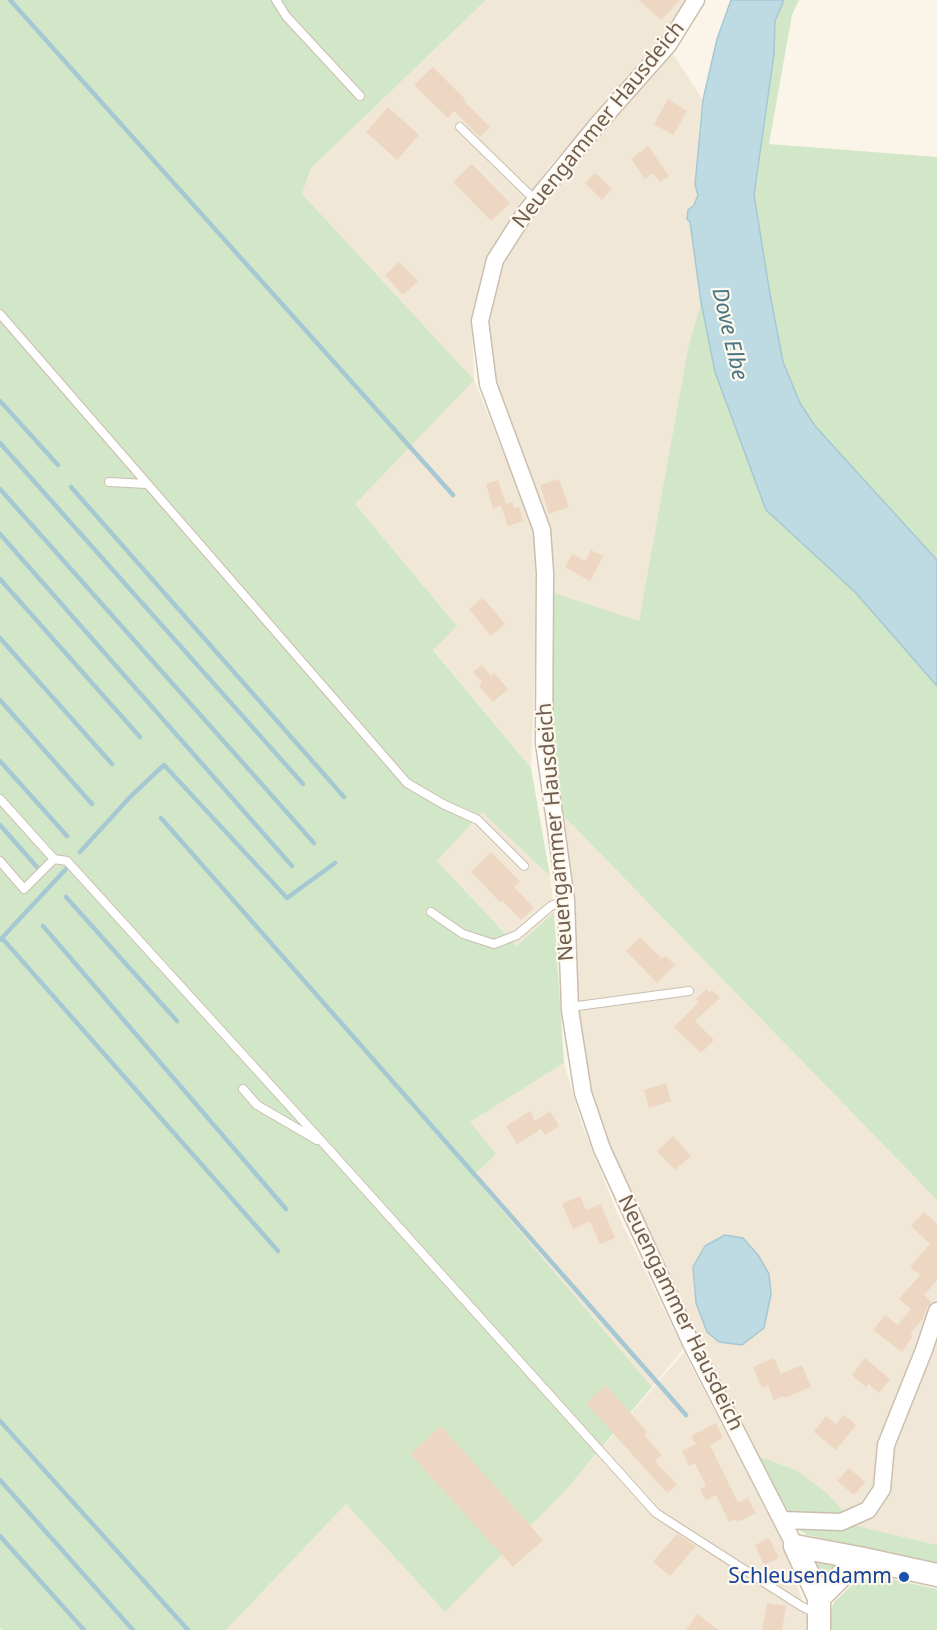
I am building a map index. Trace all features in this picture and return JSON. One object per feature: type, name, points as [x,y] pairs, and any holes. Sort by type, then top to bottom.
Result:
[{"type":"street","name":"Neuengammer Hausdeich","points":[[696,0],[668,45],[598,123],[525,213],[495,260],[480,321],[488,384],[542,530],[545,573],[544,743],[566,900],[570,1007],[583,1093],[602,1149],[692,1343],[795,1546],[819,1613]]},
{"type":"street","points":[[782,1520],[841,1522],[868,1510],[882,1490],[886,1445],[937,1311]]},
{"type":"street","points":[[795,1546],[937,1575]]},
{"type":"street","points":[[819,1613],[859,1558]]},
{"type":"lane","points":[[276,0],[286,16],[360,96]]},
{"type":"lane","points":[[460,128],[535,200]]},
{"type":"lane","points":[[0,314],[407,783],[443,804],[478,820],[525,866]]},
{"type":"lane","points":[[109,482],[147,484]]},
{"type":"lane","points":[[0,799],[54,859],[66,861],[656,1513],[801,1606],[819,1613]]},
{"type":"lane","points":[[0,861],[24,889],[54,859]]},
{"type":"lane","points":[[431,912],[463,934],[494,944],[517,935],[550,906],[566,900]]},
{"type":"lane","points":[[570,1007],[690,991]]},
{"type":"lane","points":[[243,1089],[257,1105],[325,1145]]},
{"type":"shaded area","points":[[486,0],[687,0],[665,39],[549,167],[505,230],[482,276],[472,324],[474,380],[535,537],[536,638],[531,768],[433,649],[457,626],[355,504],[302,194],[311,168]]},
{"type":"shaded area","points":[[671,51],[703,100],[699,129],[698,195],[697,201],[691,208],[690,222],[701,302],[688,348],[639,622],[551,592],[495,386],[487,316],[502,262],[532,215],[606,122]]},
{"type":"shaded area","points":[[482,811],[550,876],[554,912],[517,946],[437,861]]},
{"type":"shaded area","points":[[561,813],[937,1200],[937,1545],[857,1526],[827,1493],[796,1470],[758,1456],[678,1304],[623,1185],[584,1070]]},
{"type":"shaded area","points":[[564,1063],[582,1125],[618,1215],[683,1349],[652,1387],[473,1176],[470,1122]]},
{"type":"shaded area","points":[[684,1352],[787,1550],[808,1620],[807,1630],[226,1630],[346,1504],[445,1612],[565,1491]]},
{"type":"green space","points":[[0,0],[486,0],[311,168],[302,194],[474,380],[355,504],[457,626],[433,650],[531,768],[550,876],[482,812],[437,861],[517,946],[554,912],[564,1063],[470,1122],[496,1154],[473,1176],[652,1387],[565,1491],[445,1612],[346,1504],[226,1630],[2,1630],[0,1628]]},
{"type":"green space","points":[[784,0],[799,0],[792,15],[769,144],[937,157],[937,560],[815,426],[800,403],[783,362],[754,195],[774,54],[775,21]]},
{"type":"green space","points":[[701,302],[715,372],[766,510],[855,592],[937,686],[937,1200],[561,813],[553,742],[551,592],[639,621],[688,348]]},
{"type":"green space","points":[[758,1456],[796,1470],[827,1493],[857,1526],[937,1545],[937,1564],[807,1535],[793,1526]]},
{"type":"green space","points":[[814,1560],[834,1561],[836,1569],[828,1579],[820,1579],[812,1567]]},
{"type":"green space","points":[[870,1577],[882,1577],[937,1589],[937,1630],[826,1630],[827,1617],[835,1601],[851,1586]]},
{"type":"water","name":"Dove Elbe","points":[[731,0],[784,0],[775,21],[774,54],[754,195],[783,362],[800,403],[815,426],[937,560],[937,686],[855,592],[766,510],[715,372],[701,302],[690,222],[687,219],[688,210],[694,205],[698,195],[695,185],[703,100],[717,39]]},
{"type":"water","points":[[725,1235],[743,1238],[758,1255],[769,1274],[771,1294],[764,1328],[742,1345],[719,1342],[707,1332],[696,1303],[693,1267],[705,1246]]},
{"type":"building","points":[[639,0],[680,0],[661,20]]},
{"type":"building","points":[[433,67],[490,127],[480,137],[454,111],[448,118],[414,85]]},
{"type":"building","points":[[668,99],[687,111],[673,135],[654,124]]},
{"type":"building","points":[[388,107],[419,135],[397,160],[366,132]]},
{"type":"building","points":[[648,146],[669,176],[660,182],[653,173],[645,179],[631,159]]},
{"type":"building","points":[[472,164],[510,203],[491,221],[453,182]]},
{"type":"building","points":[[595,173],[612,189],[602,200],[585,183]]},
{"type":"building","points":[[399,262],[418,281],[403,295],[385,275]]},
{"type":"building","points":[[559,479],[569,507],[549,514],[540,485]]},
{"type":"building","points":[[498,480],[506,504],[512,502],[514,508],[519,507],[523,521],[508,526],[501,506],[493,509],[486,484]]},
{"type":"building","points":[[591,550],[603,556],[590,581],[565,567],[572,554],[585,561]]},
{"type":"building","points":[[483,598],[505,624],[491,636],[469,609]]},
{"type":"building","points":[[482,665],[491,676],[494,673],[508,689],[493,702],[479,686],[482,682],[473,672]]},
{"type":"building","points":[[491,852],[520,882],[514,887],[534,908],[521,920],[471,872]]},
{"type":"building","points":[[640,937],[662,959],[666,956],[675,965],[657,983],[626,951]]},
{"type":"building","points":[[706,989],[709,993],[712,990],[720,998],[695,1021],[714,1040],[701,1053],[674,1027],[699,1002],[696,999]]},
{"type":"building","points":[[666,1083],[671,1101],[649,1108],[644,1090]]},
{"type":"building","points":[[530,1111],[535,1121],[550,1111],[559,1126],[545,1135],[541,1129],[517,1144],[506,1126]]},
{"type":"building","points":[[673,1136],[691,1156],[675,1170],[657,1151]]},
{"type":"building","points":[[580,1196],[586,1210],[601,1204],[615,1238],[600,1244],[590,1221],[573,1229],[562,1204]]},
{"type":"building","points":[[924,1212],[937,1224],[937,1280],[924,1295],[932,1302],[927,1307],[923,1319],[910,1334],[913,1336],[902,1352],[873,1330],[885,1315],[898,1325],[911,1309],[899,1299],[920,1275],[910,1267],[930,1244],[911,1226]]},
{"type":"building","points":[[774,1358],[781,1374],[802,1365],[811,1387],[774,1400],[768,1385],[762,1388],[753,1367]]},
{"type":"building","points":[[865,1358],[890,1379],[879,1393],[869,1384],[866,1387],[852,1375]]},
{"type":"building","points":[[606,1385],[647,1432],[644,1435],[662,1455],[655,1461],[677,1485],[667,1493],[586,1403]]},
{"type":"building","points":[[844,1415],[856,1425],[836,1450],[814,1432],[826,1416],[836,1424]]},
{"type":"building","points":[[716,1423],[723,1438],[710,1445],[738,1503],[748,1498],[756,1513],[738,1522],[736,1519],[729,1522],[716,1495],[706,1500],[700,1489],[706,1486],[695,1463],[689,1466],[682,1451],[696,1444],[691,1436]]},
{"type":"building","points":[[441,1426],[543,1540],[513,1567],[410,1454]]},
{"type":"building","points":[[849,1468],[865,1482],[854,1495],[837,1481]]},
{"type":"building","points":[[677,1534],[696,1546],[670,1576],[653,1562]]},
{"type":"building","points":[[769,1538],[779,1558],[764,1565],[755,1545]]},
{"type":"building","points":[[767,1603],[786,1606],[782,1630],[762,1630]]},
{"type":"building","points":[[697,1614],[719,1630],[686,1630]]},
{"type":"waterway","points":[[10,0],[453,495]]},
{"type":"waterway","points":[[0,401],[58,465]]},
{"type":"waterway","points":[[0,443],[303,784]]},
{"type":"waterway","points":[[71,487],[344,797]]},
{"type":"waterway","points":[[0,489],[314,843]]},
{"type":"waterway","points":[[0,534],[292,866]]},
{"type":"waterway","points":[[0,579],[140,737]]},
{"type":"waterway","points":[[0,638],[112,764]]},
{"type":"waterway","points":[[0,700],[92,804]]},
{"type":"waterway","points":[[0,761],[67,836]]},
{"type":"waterway","points":[[80,852],[131,796],[164,765],[287,898],[335,863]]},
{"type":"waterway","points":[[161,818],[686,1415]]},
{"type":"waterway","points":[[0,825],[37,867]]},
{"type":"waterway","points":[[0,940],[66,869]]},
{"type":"waterway","points":[[66,897],[177,1021]]},
{"type":"waterway","points":[[43,926],[286,1209]]},
{"type":"waterway","points":[[2,938],[278,1251]]},
{"type":"waterway","points":[[0,1421],[188,1630]]},
{"type":"waterway","points":[[0,1480],[133,1630]]},
{"type":"waterway","points":[[0,1536],[84,1630]]},
{"type":"place","name":"Schleusendamm","points":[[904,1577]]}]
